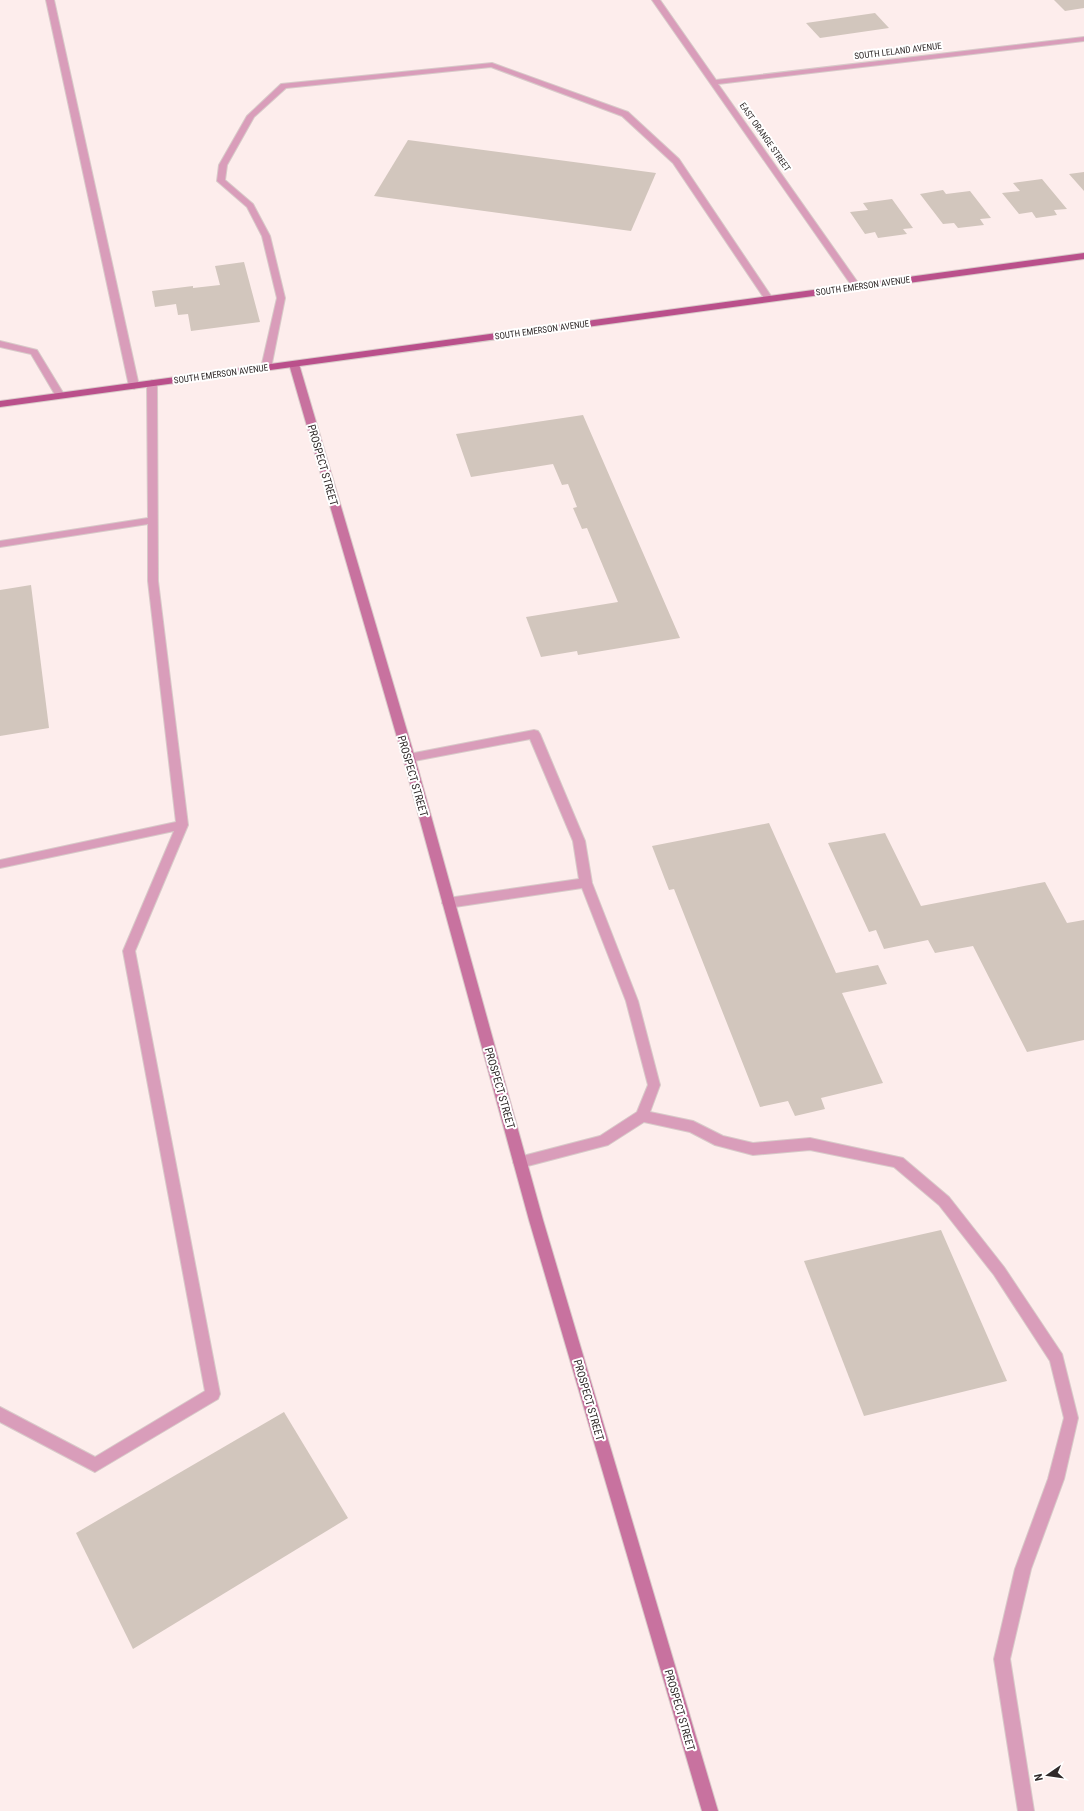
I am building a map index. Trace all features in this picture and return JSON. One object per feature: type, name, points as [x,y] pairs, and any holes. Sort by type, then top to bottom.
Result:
[{"type":"main road","name":"SOUTH EMERSON AVENUE","points":[[0,404],[1084,256]]},
{"type":"main road","name":"PROSPECT STREET","points":[[294,364],[408,758],[520,1162],[710,1811]]},
{"type":"street","points":[[50,0],[134,386]]},
{"type":"street","name":"EAST ORANGE STREET","points":[[656,0],[857,287]]},
{"type":"street","name":"SOUTH LELAND AVENUE","points":[[714,82],[1084,39]]},
{"type":"street","points":[[266,368],[281,298],[266,236],[250,206],[221,181],[223,165],[251,116],[284,86],[492,66],[625,114],[676,161],[769,299]]},
{"type":"street","points":[[0,344],[34,352],[60,396]]},
{"type":"street","points":[[0,1414],[95,1465],[213,1394],[129,951],[182,825],[153,581],[152,383]]},
{"type":"street","points":[[0,544],[152,520]]},
{"type":"street","points":[[408,758],[534,734],[579,841],[586,883],[632,1001],[654,1085],[642,1116],[603,1141],[520,1162]]},
{"type":"street","points":[[0,864],[182,825]]},
{"type":"street","points":[[448,903],[586,883]]},
{"type":"street","points":[[642,1116],[693,1127],[720,1141],[753,1149],[810,1144],[898,1162],[944,1201],[999,1271],[1057,1359],[1071,1418],[1056,1480],[1022,1569],[1002,1659],[1026,1811]]},
{"type":"building","points":[[1054,0],[1084,0],[1084,8],[1065,11]]},
{"type":"building","points":[[875,13],[889,28],[820,38],[806,23]]},
{"type":"building","points":[[408,140],[656,173],[631,231],[374,196]]},
{"type":"building","points":[[1084,172],[1084,191],[1069,174]]},
{"type":"building","points":[[1042,179],[1067,209],[1054,210],[1057,215],[1036,218],[1032,212],[1019,214],[1002,193],[1020,191],[1013,183]]},
{"type":"building","points":[[943,190],[946,194],[970,191],[991,218],[980,219],[984,225],[958,228],[954,223],[943,224],[920,194]]},
{"type":"building","points":[[892,199],[913,228],[903,229],[907,234],[878,238],[875,232],[865,234],[850,212],[868,210],[863,203]]},
{"type":"building","points":[[244,262],[260,322],[191,331],[188,314],[178,315],[176,304],[155,307],[152,291],[193,286],[193,288],[220,285],[215,266]]},
{"type":"building","points":[[583,415],[680,638],[578,655],[577,651],[541,657],[526,617],[618,602],[587,528],[582,529],[573,508],[577,507],[568,484],[562,485],[553,464],[471,477],[456,434]]},
{"type":"building","points":[[31,585],[49,728],[0,736],[0,590]]},
{"type":"building","points":[[769,823],[836,973],[878,965],[887,984],[842,993],[883,1083],[821,1098],[825,1109],[795,1116],[788,1101],[760,1107],[674,889],[669,890],[652,846]]},
{"type":"building","points":[[885,833],[921,906],[1045,882],[1067,923],[1084,920],[1084,1040],[1027,1052],[973,946],[935,953],[928,940],[884,949],[876,930],[869,932],[828,843]]},
{"type":"building","points":[[941,1230],[1007,1381],[864,1416],[804,1261]]},
{"type":"building","points":[[284,1412],[348,1518],[133,1649],[76,1533]]}]
